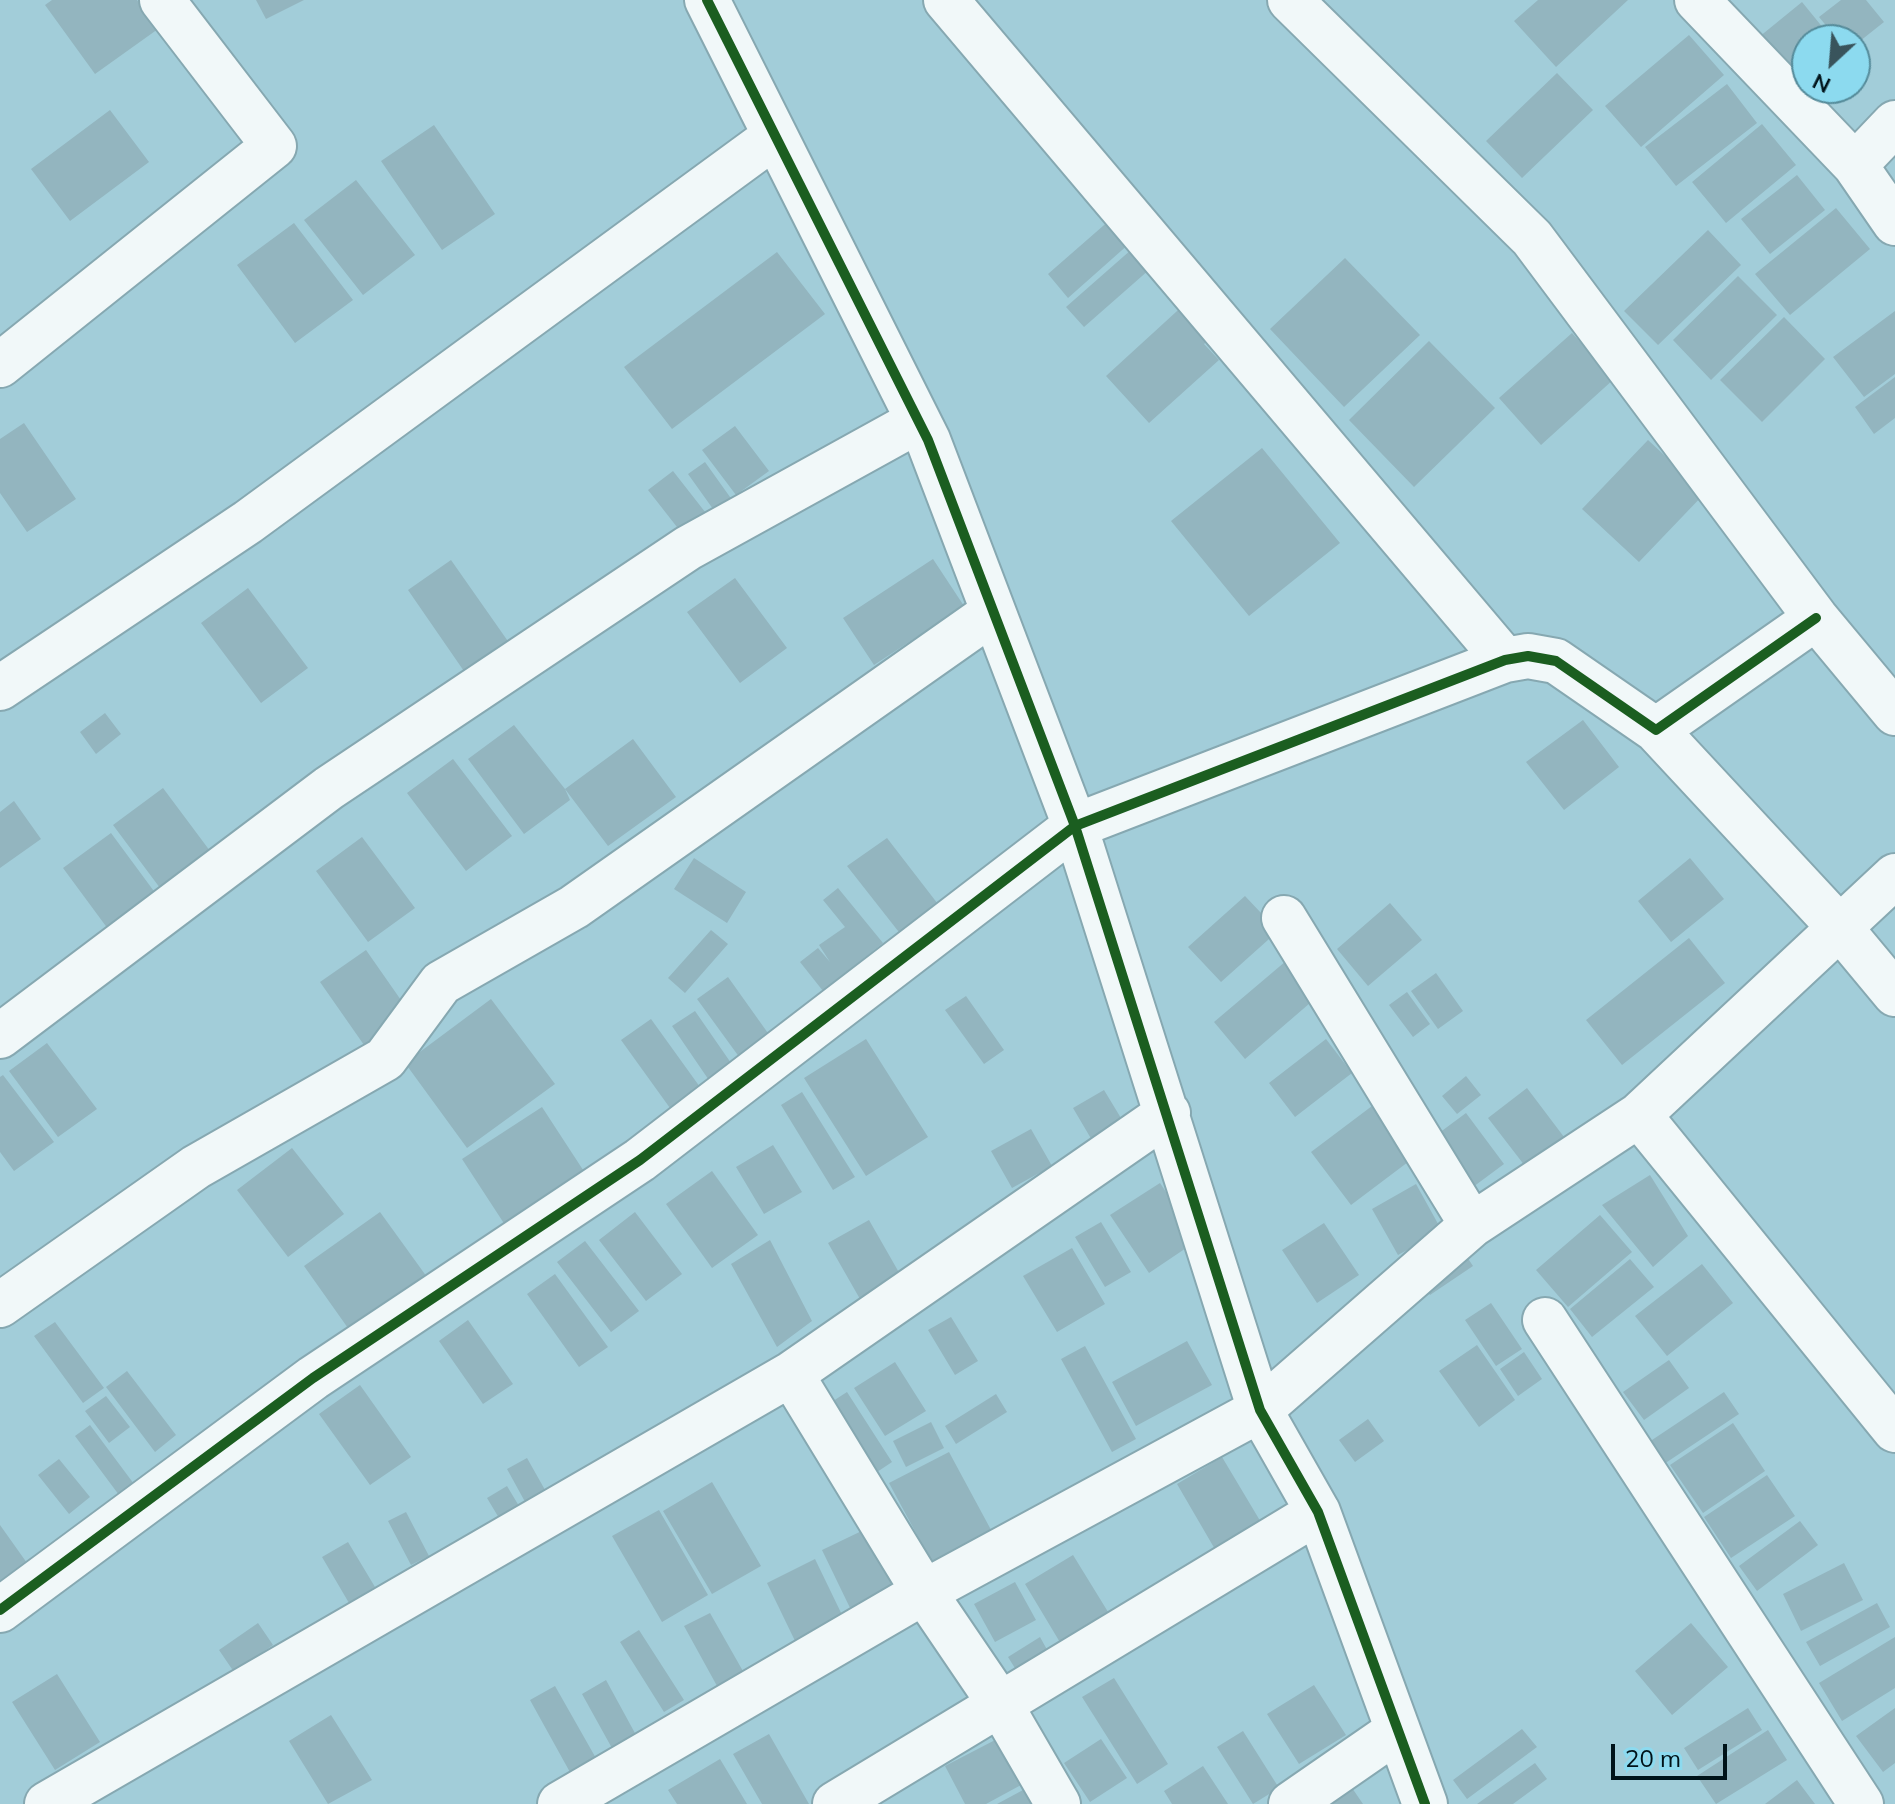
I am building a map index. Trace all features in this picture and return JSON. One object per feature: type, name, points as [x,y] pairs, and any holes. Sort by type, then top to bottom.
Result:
[{"type":"street","points":[[0,365],[274,146],[162,0]]},
{"type":"street","points":[[707,0],[918,421],[1075,826],[1260,1410],[1318,1512],[1425,1804]]},
{"type":"street","points":[[946,0],[1505,660]]},
{"type":"street","points":[[1290,0],[1532,238],[1816,618],[1895,713]]},
{"type":"street","points":[[1697,0],[1855,165],[1895,223]]},
{"type":"street","points":[[1855,165],[1895,123]]},
{"type":"street","points":[[0,688],[248,522],[775,136]]},
{"type":"street","points":[[0,1036],[329,788],[688,548],[918,421]]},
{"type":"street","points":[[0,1305],[196,1167],[385,1059],[441,983],[574,907],[992,613]]},
{"type":"street","points":[[1656,730],[1816,618]]},
{"type":"street","points":[[0,1610],[313,1378],[640,1160],[1075,826],[1505,660],[1528,656],[1556,661],[1656,730],[1841,929],[1895,994]]},
{"type":"street","points":[[560,1804],[924,1592],[1260,1410],[1472,1225],[1639,1115],[1895,876]]},
{"type":"street","points":[[1284,918],[1472,1225]]},
{"type":"street","points":[[47,1804],[791,1374],[1168,1113]]},
{"type":"street","points":[[1639,1115],[1895,1430]]},
{"type":"street","points":[[1545,1320],[1861,1804]]},
{"type":"street","points":[[791,1374],[924,1592],[1000,1704],[1058,1804]]},
{"type":"street","points":[[835,1804],[1318,1512]]},
{"type":"street","points":[[1291,1804],[1398,1730]]},
{"type":"building","points":[[52,0],[137,0],[158,29],[95,74],[45,5]]},
{"type":"building","points":[[256,0],[304,0],[266,19]]},
{"type":"building","points":[[1538,0],[1628,0],[1556,67],[1514,21]]},
{"type":"building","points":[[1841,0],[1866,0],[1884,22],[1871,32],[1871,24],[1825,24],[1819,17]]},
{"type":"building","points":[[1802,2],[1820,24],[1791,24],[1791,92],[1788,95],[1748,46]]},
{"type":"building","points":[[1689,35],[1724,75],[1641,147],[1605,106]]},
{"type":"building","points":[[1557,73],[1593,110],[1522,178],[1486,141]]},
{"type":"building","points":[[1727,84],[1757,123],[1676,186],[1645,147]]},
{"type":"building","points":[[110,110],[149,162],[70,221],[31,169]]},
{"type":"building","points":[[1762,124],[1796,165],[1726,223],[1692,182]]},
{"type":"building","points":[[434,125],[495,214],[442,250],[381,161]]},
{"type":"building","points":[[1797,175],[1825,210],[1770,254],[1741,219]]},
{"type":"building","points":[[356,180],[415,255],[363,295],[304,220]]},
{"type":"building","points":[[1836,208],[1870,249],[1790,315],[1755,274]]},
{"type":"building","points":[[1119,212],[1139,235],[1068,298],[1048,274]]},
{"type":"building","points":[[294,223],[353,300],[295,343],[237,265]]},
{"type":"building","points":[[1708,230],[1741,265],[1658,345],[1624,311]]},
{"type":"building","points":[[1140,242],[1158,262],[1084,327],[1066,307]]},
{"type":"building","points":[[777,252],[825,314],[672,429],[624,367]]},
{"type":"building","points":[[1345,258],[1420,335],[1344,407],[1270,329]]},
{"type":"building","points":[[1738,276],[1777,315],[1711,380],[1673,340]]},
{"type":"building","points":[[1188,301],[1217,333],[1204,344],[1219,360],[1149,423],[1106,376]]},
{"type":"building","points":[[1895,311],[1895,374],[1864,397],[1833,357]]},
{"type":"building","points":[[1784,317],[1825,359],[1762,422],[1720,380]]},
{"type":"building","points":[[1572,333],[1614,379],[1541,445],[1499,398]]},
{"type":"building","points":[[1429,341],[1495,408],[1414,487],[1349,420]]},
{"type":"building","points":[[1895,377],[1895,418],[1874,434],[1855,407]]},
{"type":"building","points":[[24,423],[76,499],[27,532],[0,493],[0,439]]},
{"type":"building","points":[[735,426],[769,471],[736,495],[702,450]]},
{"type":"building","points":[[1648,440],[1705,493],[1639,562],[1582,509]]},
{"type":"building","points":[[1262,448],[1340,543],[1249,616],[1171,521]]},
{"type":"building","points":[[705,462],[735,504],[718,516],[688,474]]},
{"type":"building","points":[[673,471],[709,517],[684,536],[648,490]]},
{"type":"building","points":[[933,559],[964,606],[874,665],[843,618]]},
{"type":"building","points":[[451,560],[512,647],[468,677],[408,590]]},
{"type":"building","points":[[735,578],[787,648],[740,683],[687,612]]},
{"type":"building","points":[[248,588],[308,668],[261,703],[201,623]]},
{"type":"building","points":[[105,713],[121,734],[96,754],[80,732]]},
{"type":"building","points":[[1583,720],[1619,767],[1564,810],[1526,762]]},
{"type":"building","points":[[514,725],[565,789],[570,800],[524,834],[468,759]]},
{"type":"building","points":[[633,739],[676,797],[608,846],[565,789]]},
{"type":"building","points":[[453,759],[512,836],[466,871],[407,793]]},
{"type":"building","points":[[163,788],[213,855],[163,892],[113,825]]},
{"type":"building","points":[[14,801],[41,839],[0,868],[0,812]]},
{"type":"building","points":[[111,833],[156,894],[108,929],[63,868]]},
{"type":"building","points":[[362,837],[415,908],[368,942],[316,871]]},
{"type":"building","points":[[887,838],[941,908],[902,936],[847,866]]},
{"type":"building","points":[[694,858],[746,892],[727,923],[674,889]]},
{"type":"building","points":[[1690,858],[1724,899],[1671,942],[1638,901]]},
{"type":"building","points":[[838,888],[883,943],[823,991],[800,962],[818,948],[830,962],[819,945],[845,927],[823,900]]},
{"type":"building","points":[[1245,896],[1278,931],[1221,982],[1188,947]]},
{"type":"building","points":[[1390,903],[1422,940],[1368,986],[1337,949]]},
{"type":"building","points":[[711,930],[728,944],[685,993],[668,978]]},
{"type":"building","points":[[1689,938],[1725,983],[1622,1065],[1586,1020]]},
{"type":"building","points":[[366,950],[410,1013],[364,1045],[320,982]]},
{"type":"building","points":[[1286,961],[1317,997],[1245,1059],[1214,1022]]},
{"type":"building","points":[[1436,973],[1463,1011],[1438,1029],[1411,991]]},
{"type":"building","points":[[728,977],[775,1043],[745,1065],[697,999]]},
{"type":"building","points":[[1407,992],[1430,1024],[1413,1037],[1389,1005]]},
{"type":"building","points":[[966,996],[1004,1050],[984,1064],[945,1010]]},
{"type":"building","points":[[491,999],[555,1084],[467,1148],[405,1063]]},
{"type":"building","points":[[695,1011],[740,1076],[717,1092],[672,1026]]},
{"type":"building","points":[[651,1019],[705,1094],[675,1115],[621,1040]]},
{"type":"building","points":[[866,1039],[928,1137],[866,1176],[804,1078]]},
{"type":"building","points":[[1326,1039],[1352,1073],[1295,1117],[1269,1083]]},
{"type":"building","points":[[47,1043],[97,1109],[58,1137],[9,1071]]},
{"type":"building","points":[[3,1075],[54,1142],[14,1171],[0,1152],[0,1077]]},
{"type":"building","points":[[1466,1076],[1481,1095],[1457,1114],[1442,1096]]},
{"type":"building","points":[[1527,1088],[1564,1137],[1525,1166],[1488,1118]]},
{"type":"building","points":[[1104,1090],[1127,1128],[1096,1147],[1073,1108]]},
{"type":"building","points":[[802,1092],[855,1177],[833,1190],[781,1105]]},
{"type":"building","points":[[1372,1106],[1412,1159],[1351,1205],[1311,1152]]},
{"type":"building","points":[[542,1107],[587,1176],[507,1228],[462,1159]]},
{"type":"building","points":[[1466,1113],[1504,1164],[1473,1187],[1435,1136]]},
{"type":"building","points":[[1031,1129],[1052,1166],[1012,1188],[991,1151]]},
{"type":"building","points":[[773,1145],[802,1192],[764,1214],[736,1167]]},
{"type":"building","points":[[292,1148],[344,1214],[288,1257],[237,1190]]},
{"type":"building","points":[[712,1171],[758,1235],[712,1268],[666,1204]]},
{"type":"building","points":[[1650,1175],[1688,1236],[1653,1267],[1602,1205]]},
{"type":"building","points":[[1160,1183],[1198,1240],[1149,1273],[1110,1215]]},
{"type":"building","points":[[1416,1184],[1442,1231],[1398,1255],[1372,1209]]},
{"type":"building","points":[[380,1212],[432,1284],[355,1338],[304,1266]]},
{"type":"building","points":[[635,1212],[682,1274],[646,1301],[599,1240]]},
{"type":"building","points":[[1600,1215],[1632,1252],[1568,1307],[1536,1270]]},
{"type":"building","points":[[869,1220],[901,1276],[860,1299],[828,1243]]},
{"type":"building","points":[[1101,1222],[1131,1272],[1105,1287],[1075,1237]]},
{"type":"building","points":[[1324,1223],[1359,1275],[1317,1303],[1282,1250]]},
{"type":"building","points":[[770,1240],[812,1321],[777,1347],[731,1264]]},
{"type":"building","points":[[585,1241],[639,1311],[611,1332],[557,1262]]},
{"type":"building","points":[[1072,1248],[1105,1304],[1057,1332],[1023,1276]]},
{"type":"building","points":[[1461,1248],[1473,1266],[1430,1295],[1417,1278]]},
{"type":"building","points":[[1630,1259],[1654,1287],[1592,1337],[1570,1309]]},
{"type":"building","points":[[1702,1264],[1733,1303],[1667,1356],[1635,1316]]},
{"type":"building","points":[[555,1274],[608,1347],[579,1367],[527,1294]]},
{"type":"building","points":[[1491,1303],[1522,1349],[1496,1366],[1465,1320]]},
{"type":"building","points":[[951,1317],[978,1361],[955,1375],[928,1330]]},
{"type":"building","points":[[468,1320],[513,1384],[483,1404],[439,1341]]},
{"type":"building","points":[[55,1322],[104,1388],[83,1403],[34,1336]]},
{"type":"building","points":[[1187,1341],[1212,1385],[1136,1426],[1112,1382]]},
{"type":"building","points":[[1477,1345],[1515,1400],[1479,1427],[1439,1371]]},
{"type":"building","points":[[1085,1346],[1136,1439],[1112,1452],[1061,1359]]},
{"type":"building","points":[[1524,1352],[1542,1379],[1518,1396],[1500,1369]]},
{"type":"building","points":[[1669,1360],[1689,1388],[1644,1420],[1623,1392]]},
{"type":"building","points":[[895,1362],[926,1411],[885,1436],[854,1388]]},
{"type":"building","points":[[127,1371],[176,1435],[155,1452],[106,1387]]},
{"type":"building","points":[[360,1385],[411,1457],[370,1485],[319,1414]]},
{"type":"building","points":[[847,1392],[892,1462],[874,1474],[830,1403]]},
{"type":"building","points":[[1724,1392],[1739,1414],[1664,1464],[1649,1442]]},
{"type":"building","points":[[996,1394],[1007,1412],[956,1444],[945,1426]]},
{"type":"building","points":[[106,1396],[130,1427],[109,1443],[85,1411]]},
{"type":"building","points":[[1368,1419],[1384,1441],[1355,1462],[1339,1440]]},
{"type":"building","points":[[931,1422],[944,1448],[906,1467],[893,1441]]},
{"type":"building","points":[[1733,1423],[1765,1471],[1703,1513],[1670,1465]]},
{"type":"building","points":[[90,1425],[134,1484],[119,1495],[75,1436]]},
{"type":"building","points":[[949,1452],[997,1541],[937,1572],[889,1483]]},
{"type":"building","points":[[1222,1457],[1262,1524],[1216,1551],[1177,1484]]},
{"type":"building","points":[[527,1458],[549,1497],[529,1509],[507,1469]]},
{"type":"building","points":[[59,1459],[90,1497],[69,1514],[38,1475]]},
{"type":"building","points":[[1767,1475],[1795,1516],[1731,1558],[1704,1517]]},
{"type":"building","points":[[712,1482],[761,1566],[712,1594],[663,1511]]},
{"type":"building","points":[[507,1486],[522,1511],[502,1523],[487,1498]]},
{"type":"building","points":[[659,1510],[708,1595],[662,1622],[612,1536]]},
{"type":"building","points":[[406,1512],[429,1556],[411,1565],[388,1521]]},
{"type":"building","points":[[1800,1521],[1818,1545],[1757,1591],[1739,1566]]},
{"type":"building","points":[[0,1525],[27,1563],[0,1582]]},
{"type":"building","points":[[870,1527],[900,1590],[852,1612],[822,1550]]},
{"type":"building","points":[[348,1542],[375,1587],[349,1603],[322,1557]]},
{"type":"building","points":[[1073,1555],[1113,1620],[1064,1649],[1025,1584]]},
{"type":"building","points":[[815,1559],[845,1621],[797,1645],[767,1583]]},
{"type":"building","points":[[1844,1563],[1863,1600],[1801,1631],[1783,1594]]},
{"type":"building","points":[[1015,1582],[1036,1620],[995,1642],[974,1604]]},
{"type":"building","points":[[1877,1603],[1890,1627],[1820,1666],[1806,1642]]},
{"type":"building","points":[[710,1613],[748,1680],[722,1695],[684,1626]]},
{"type":"building","points":[[258,1623],[273,1645],[234,1672],[219,1650]]},
{"type":"building","points":[[1691,1623],[1728,1667],[1672,1715],[1635,1671]]},
{"type":"building","points":[[639,1630],[684,1700],[664,1712],[620,1642]]},
{"type":"building","points":[[1040,1637],[1050,1655],[1018,1673],[1008,1657]]},
{"type":"building","points":[[1895,1637],[1895,1688],[1842,1721],[1819,1683]]},
{"type":"building","points":[[57,1674],[100,1742],[55,1770],[12,1702]]},
{"type":"building","points":[[1114,1678],[1168,1764],[1137,1784],[1082,1697]]},
{"type":"building","points":[[606,1680],[642,1746],[618,1759],[582,1694]]},
{"type":"building","points":[[1314,1685],[1346,1735],[1299,1764],[1267,1714]]},
{"type":"building","points":[[555,1686],[597,1760],[571,1774],[530,1700]]},
{"type":"building","points":[[1748,1708],[1762,1730],[1698,1770],[1684,1748]]},
{"type":"building","points":[[1895,1708],[1895,1763],[1883,1772],[1856,1736]]},
{"type":"building","points":[[331,1715],[372,1780],[328,1804],[289,1741]]},
{"type":"building","points":[[1522,1729],[1537,1747],[1467,1799],[1453,1780]]},
{"type":"building","points":[[1768,1730],[1787,1760],[1716,1804],[1697,1776]]},
{"type":"building","points":[[1243,1731],[1279,1788],[1253,1804],[1217,1747]]},
{"type":"building","points":[[769,1734],[809,1804],[762,1804],[733,1754]]},
{"type":"building","points":[[997,1739],[1021,1785],[986,1804],[965,1804],[945,1766]]},
{"type":"building","points":[[1101,1739],[1127,1778],[1090,1802],[1064,1763]]},
{"type":"building","points":[[720,1759],[747,1804],[677,1804],[668,1790]]},
{"type":"building","points":[[1535,1763],[1547,1779],[1513,1804],[1477,1804]]},
{"type":"building","points":[[1203,1766],[1228,1804],[1172,1804],[1164,1791]]},
{"type":"building","points":[[1797,1780],[1815,1804],[1765,1804]]},
{"type":"building","points":[[1350,1785],[1363,1804],[1322,1804]]},
{"type":"building","points":[[1023,1790],[1031,1804],[997,1804]]},
{"type":"cycle path","points":[[707,0],[928,440],[1075,826],[1260,1410],[1318,1512],[1425,1804]]},
{"type":"cycle path","points":[[0,1610],[313,1378],[640,1160],[1075,826],[1505,660],[1528,656],[1556,661],[1656,730],[1816,618]]}]
